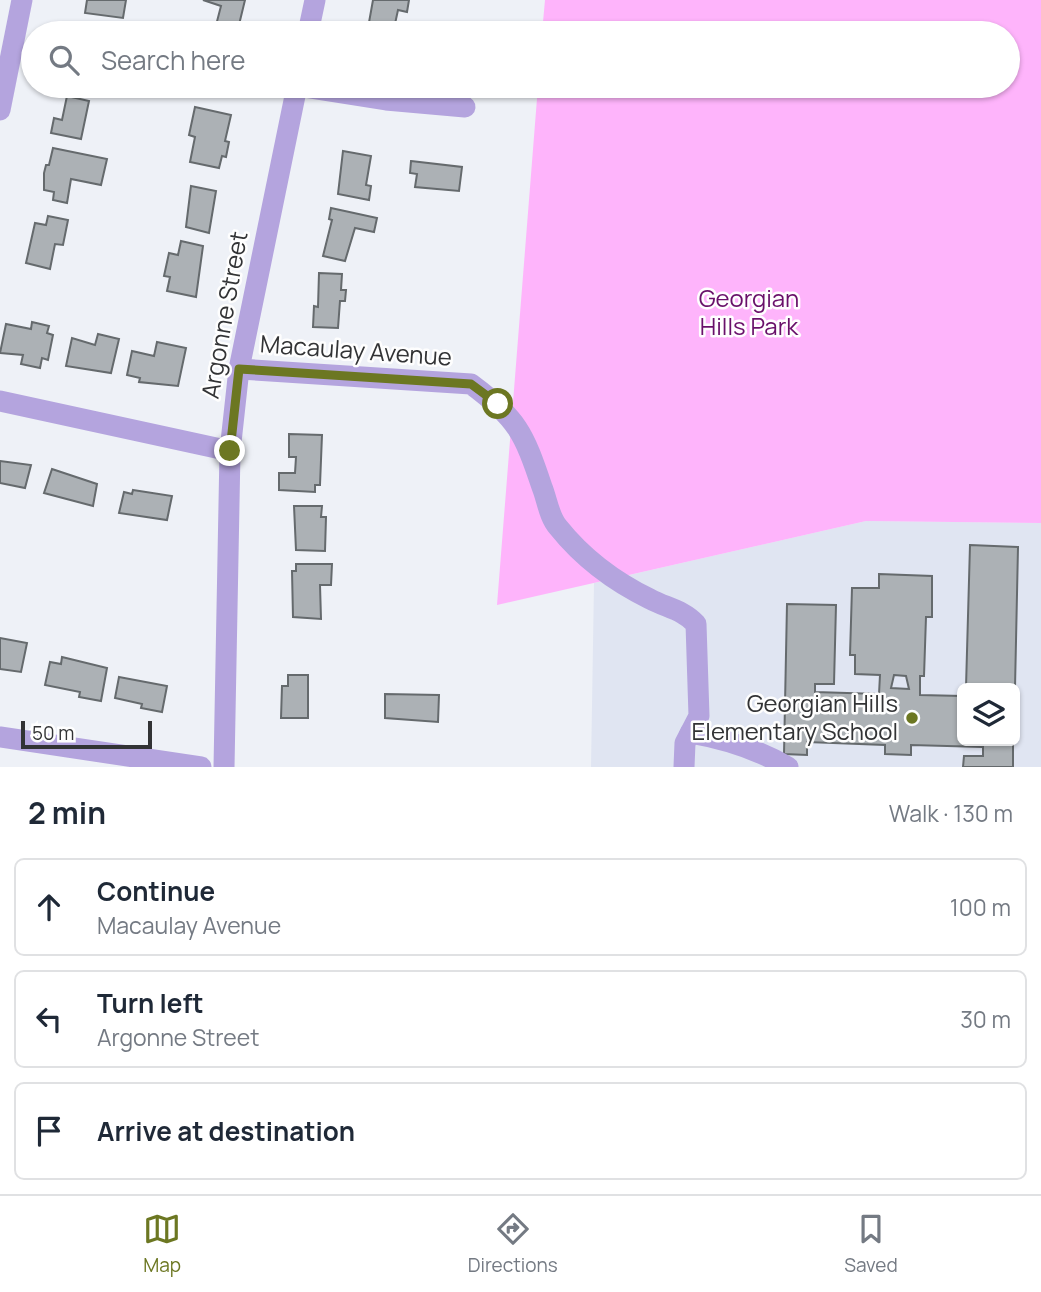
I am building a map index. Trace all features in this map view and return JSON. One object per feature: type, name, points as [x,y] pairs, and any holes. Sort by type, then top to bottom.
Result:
[{"type":"street","points":[[0,110],[23,0]]},
{"type":"street","points":[[311,21],[315,0]]},
{"type":"street","name":"Argonne Street","points":[[225,767],[230,451],[239,369],[295,98]]},
{"type":"street","points":[[373,98],[465,107]]},
{"type":"street","name":"Macaulay Avenue","points":[[239,369],[471,384],[514,420],[527,443],[555,524],[585,558],[650,599],[686,613],[696,624],[699,716],[690,733]]},
{"type":"street","points":[[0,401],[230,451]]},
{"type":"street","points":[[684,767],[685,743],[690,733],[731,742],[767,755],[788,767]]},
{"type":"street","points":[[0,737],[201,767]]},
{"type":"shaded area","points":[[866,521],[1041,523],[1041,767],[591,767],[594,583]]},
{"type":"green space","name":"Georgian Hills Park","points":[[545,0],[1041,0],[1041,523],[866,521],[497,605],[537,98],[1020,98],[1020,21],[543,21]]},
{"type":"building","points":[[87,0],[126,0],[123,18],[85,13]]},
{"type":"building","points":[[203,0],[245,0],[240,21],[217,21],[221,6]]},
{"type":"building","points":[[373,0],[409,0],[407,12],[398,10],[396,21],[369,21]]},
{"type":"building","points":[[67,98],[89,101],[81,139],[51,133],[54,118],[62,120]]},
{"type":"building","points":[[195,107],[231,115],[225,141],[229,142],[226,157],[222,156],[219,168],[190,162],[195,137],[189,135]]},
{"type":"building","points":[[53,148],[107,159],[101,185],[71,179],[67,203],[53,200],[54,192],[44,190],[44,173]]},
{"type":"building","points":[[343,151],[371,156],[366,185],[371,186],[369,200],[338,194]]},
{"type":"building","points":[[411,161],[462,167],[459,191],[415,187],[417,174],[410,173]]},
{"type":"building","points":[[191,186],[216,191],[209,233],[186,227]]},
{"type":"building","points":[[331,208],[377,218],[374,232],[355,228],[345,261],[323,256],[332,220],[329,219]]},
{"type":"building","points":[[48,216],[68,220],[63,245],[55,244],[50,269],[26,263],[35,223],[46,225]]},
{"type":"building","points":[[181,241],[203,246],[196,297],[167,291],[170,277],[164,276],[169,253],[178,255]]},
{"type":"building","points":[[319,273],[342,274],[341,290],[346,290],[345,301],[340,301],[338,328],[313,327],[314,306],[318,307]]},
{"type":"building","points":[[32,322],[49,326],[47,333],[53,335],[48,360],[42,358],[40,368],[21,364],[23,355],[0,353],[6,324],[31,329]]},
{"type":"building","points":[[98,334],[119,339],[111,373],[66,366],[72,338],[95,345]]},
{"type":"building","points":[[157,342],[186,348],[178,386],[139,382],[140,378],[127,375],[132,351],[154,356]]},
{"type":"building","points":[[289,434],[322,435],[320,485],[315,485],[315,492],[279,490],[279,473],[295,473],[296,457],[289,457]]},
{"type":"building","points":[[0,461],[31,465],[25,488],[0,483]]},
{"type":"building","points":[[52,469],[97,484],[93,506],[44,493]]},
{"type":"building","points":[[133,490],[172,496],[167,520],[119,513],[124,492],[132,494]]},
{"type":"building","points":[[294,506],[322,506],[321,517],[326,517],[325,551],[296,550]]},
{"type":"building","points":[[970,545],[1018,547],[1015,683],[966,683]]},
{"type":"building","points":[[296,564],[332,564],[331,585],[320,585],[321,619],[293,617],[292,571],[296,571]]},
{"type":"building","points":[[879,574],[932,576],[932,617],[926,617],[924,676],[920,676],[920,695],[957,696],[957,746],[1013,746],[1013,767],[963,767],[964,756],[983,756],[983,747],[911,745],[911,755],[885,754],[885,745],[807,742],[807,755],[784,754],[787,604],[836,605],[834,684],[815,684],[815,692],[879,694],[880,675],[855,674],[855,655],[850,655],[852,588],[879,588]],"holes":[[[894,675],[906,676],[909,689],[891,688]]]},
{"type":"building","points":[[0,638],[27,643],[21,672],[0,669]]},
{"type":"building","points":[[62,657],[107,668],[101,701],[79,697],[80,692],[45,685],[50,662],[61,664]]},
{"type":"building","points":[[288,675],[308,675],[308,718],[281,718],[282,686],[288,686]]},
{"type":"building","points":[[119,677],[167,686],[162,712],[141,708],[142,704],[115,698]]},
{"type":"building","points":[[385,694],[439,695],[438,722],[385,718]]},
{"type":"place","name":"Georgian Hills Elementary School","points":[[912,718]]},
{"type":"route","points":[[230,451],[239,369],[471,384],[498,404]]}]
